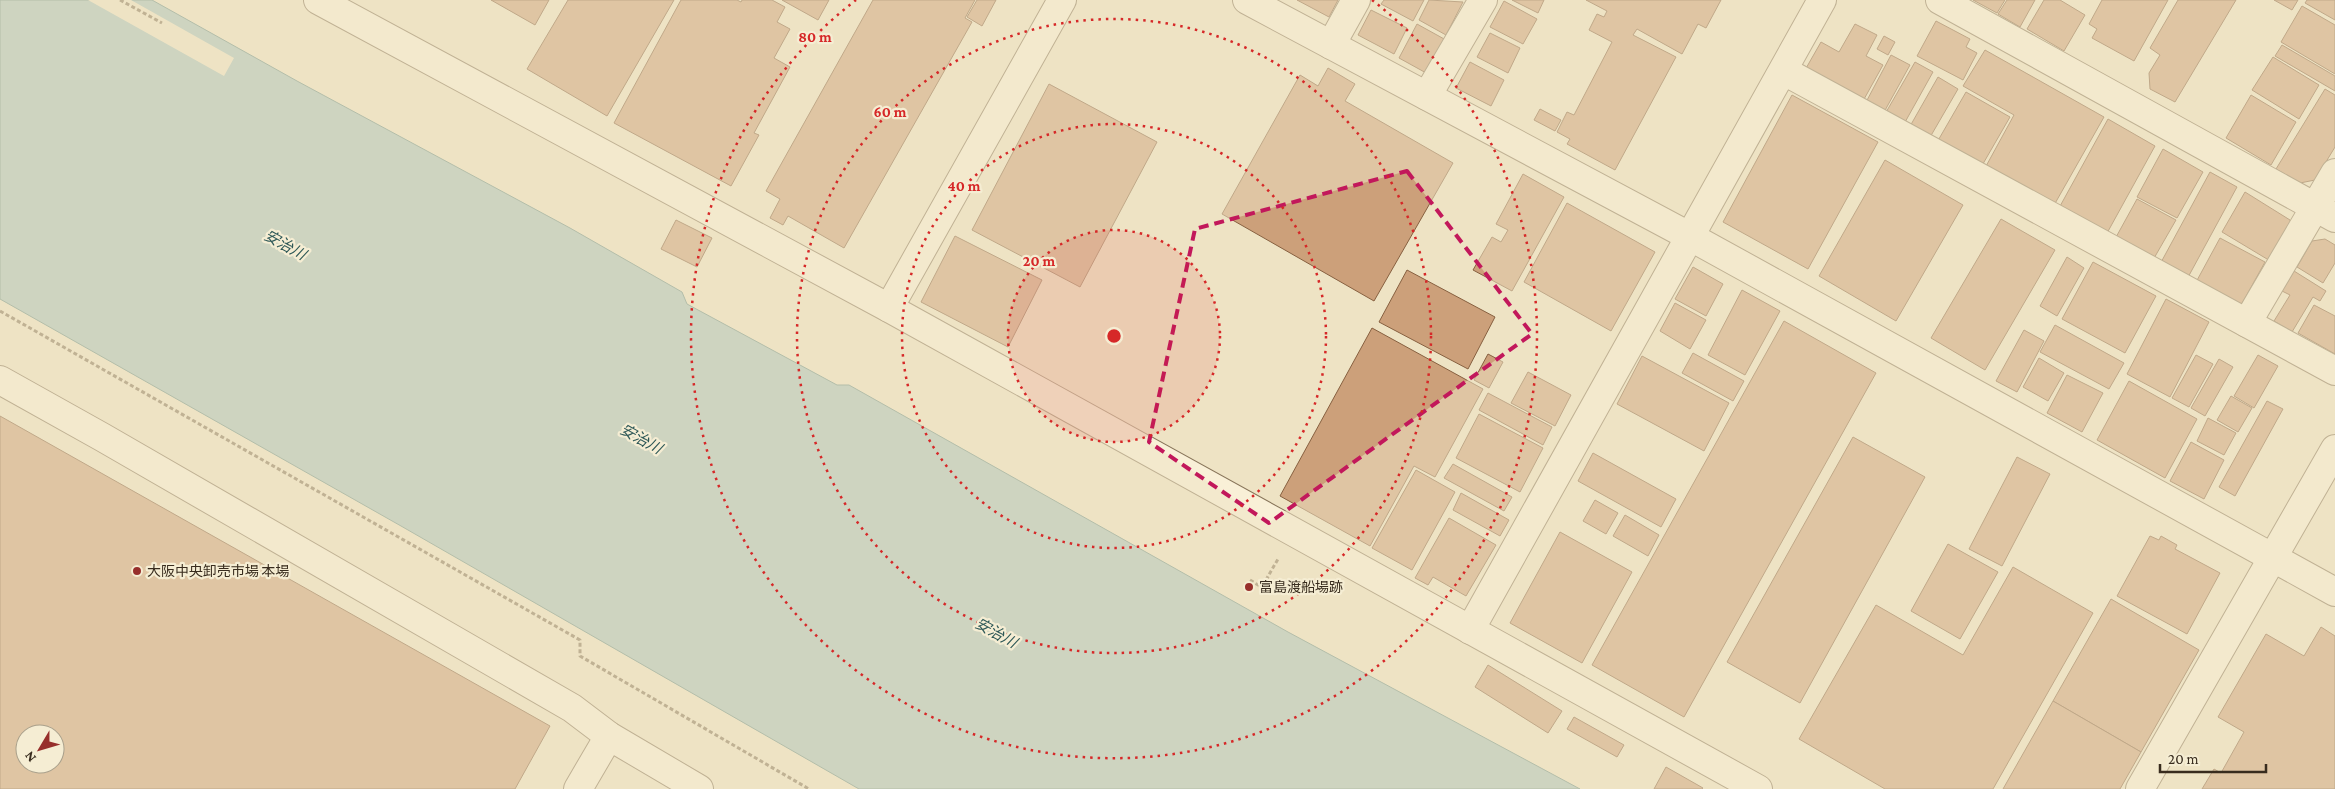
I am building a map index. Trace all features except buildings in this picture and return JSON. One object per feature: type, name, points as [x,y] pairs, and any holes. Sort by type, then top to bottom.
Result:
[{"type":"street","points":[[318,0],[889,308],[1758,789]]},
{"type":"street","points":[[889,308],[1062,0]]},
{"type":"street","points":[[1247,0],[1689,236],[2335,592]]},
{"type":"street","points":[[1331,45],[1356,0]]},
{"type":"street","points":[[1427,96],[1483,0]]},
{"type":"street","points":[[1470,630],[1822,0]]},
{"type":"street","points":[[1940,0],[2325,212]]},
{"type":"street","points":[[1784,71],[2335,371]]},
{"type":"street","points":[[2247,323],[2325,212],[2335,173]]},
{"type":"street","points":[[0,380],[564,703],[609,736],[699,789]]},
{"type":"street","points":[[2140,789],[2335,450]]},
{"type":"street","points":[[578,789],[609,736]]},
{"type":"path","points":[[120,0],[162,24]]},
{"type":"path","points":[[0,310],[580,640],[580,656],[810,789]]},
{"type":"path","points":[[1250,580],[1271,593],[1277,583],[1267,578]]},
{"type":"highlighted area","points":[[1407,171],[1532,334],[1269,523],[1149,442],[1195,229]]},
{"type":"water","name":"安治川","points":[[0,0],[152,0],[297,81],[570,228],[682,292],[687,304],[837,385],[849,385],[1288,632],[1580,789],[859,789],[401,526],[0,299]]},
{"type":"pier","points":[[88,0],[131,0],[234,58],[224,76]]},
{"type":"place","name":"大阪中央卸売市場 本場","points":[[137,571]]},
{"type":"place","name":"富島渡船場跡","points":[[1249,587]]}]
